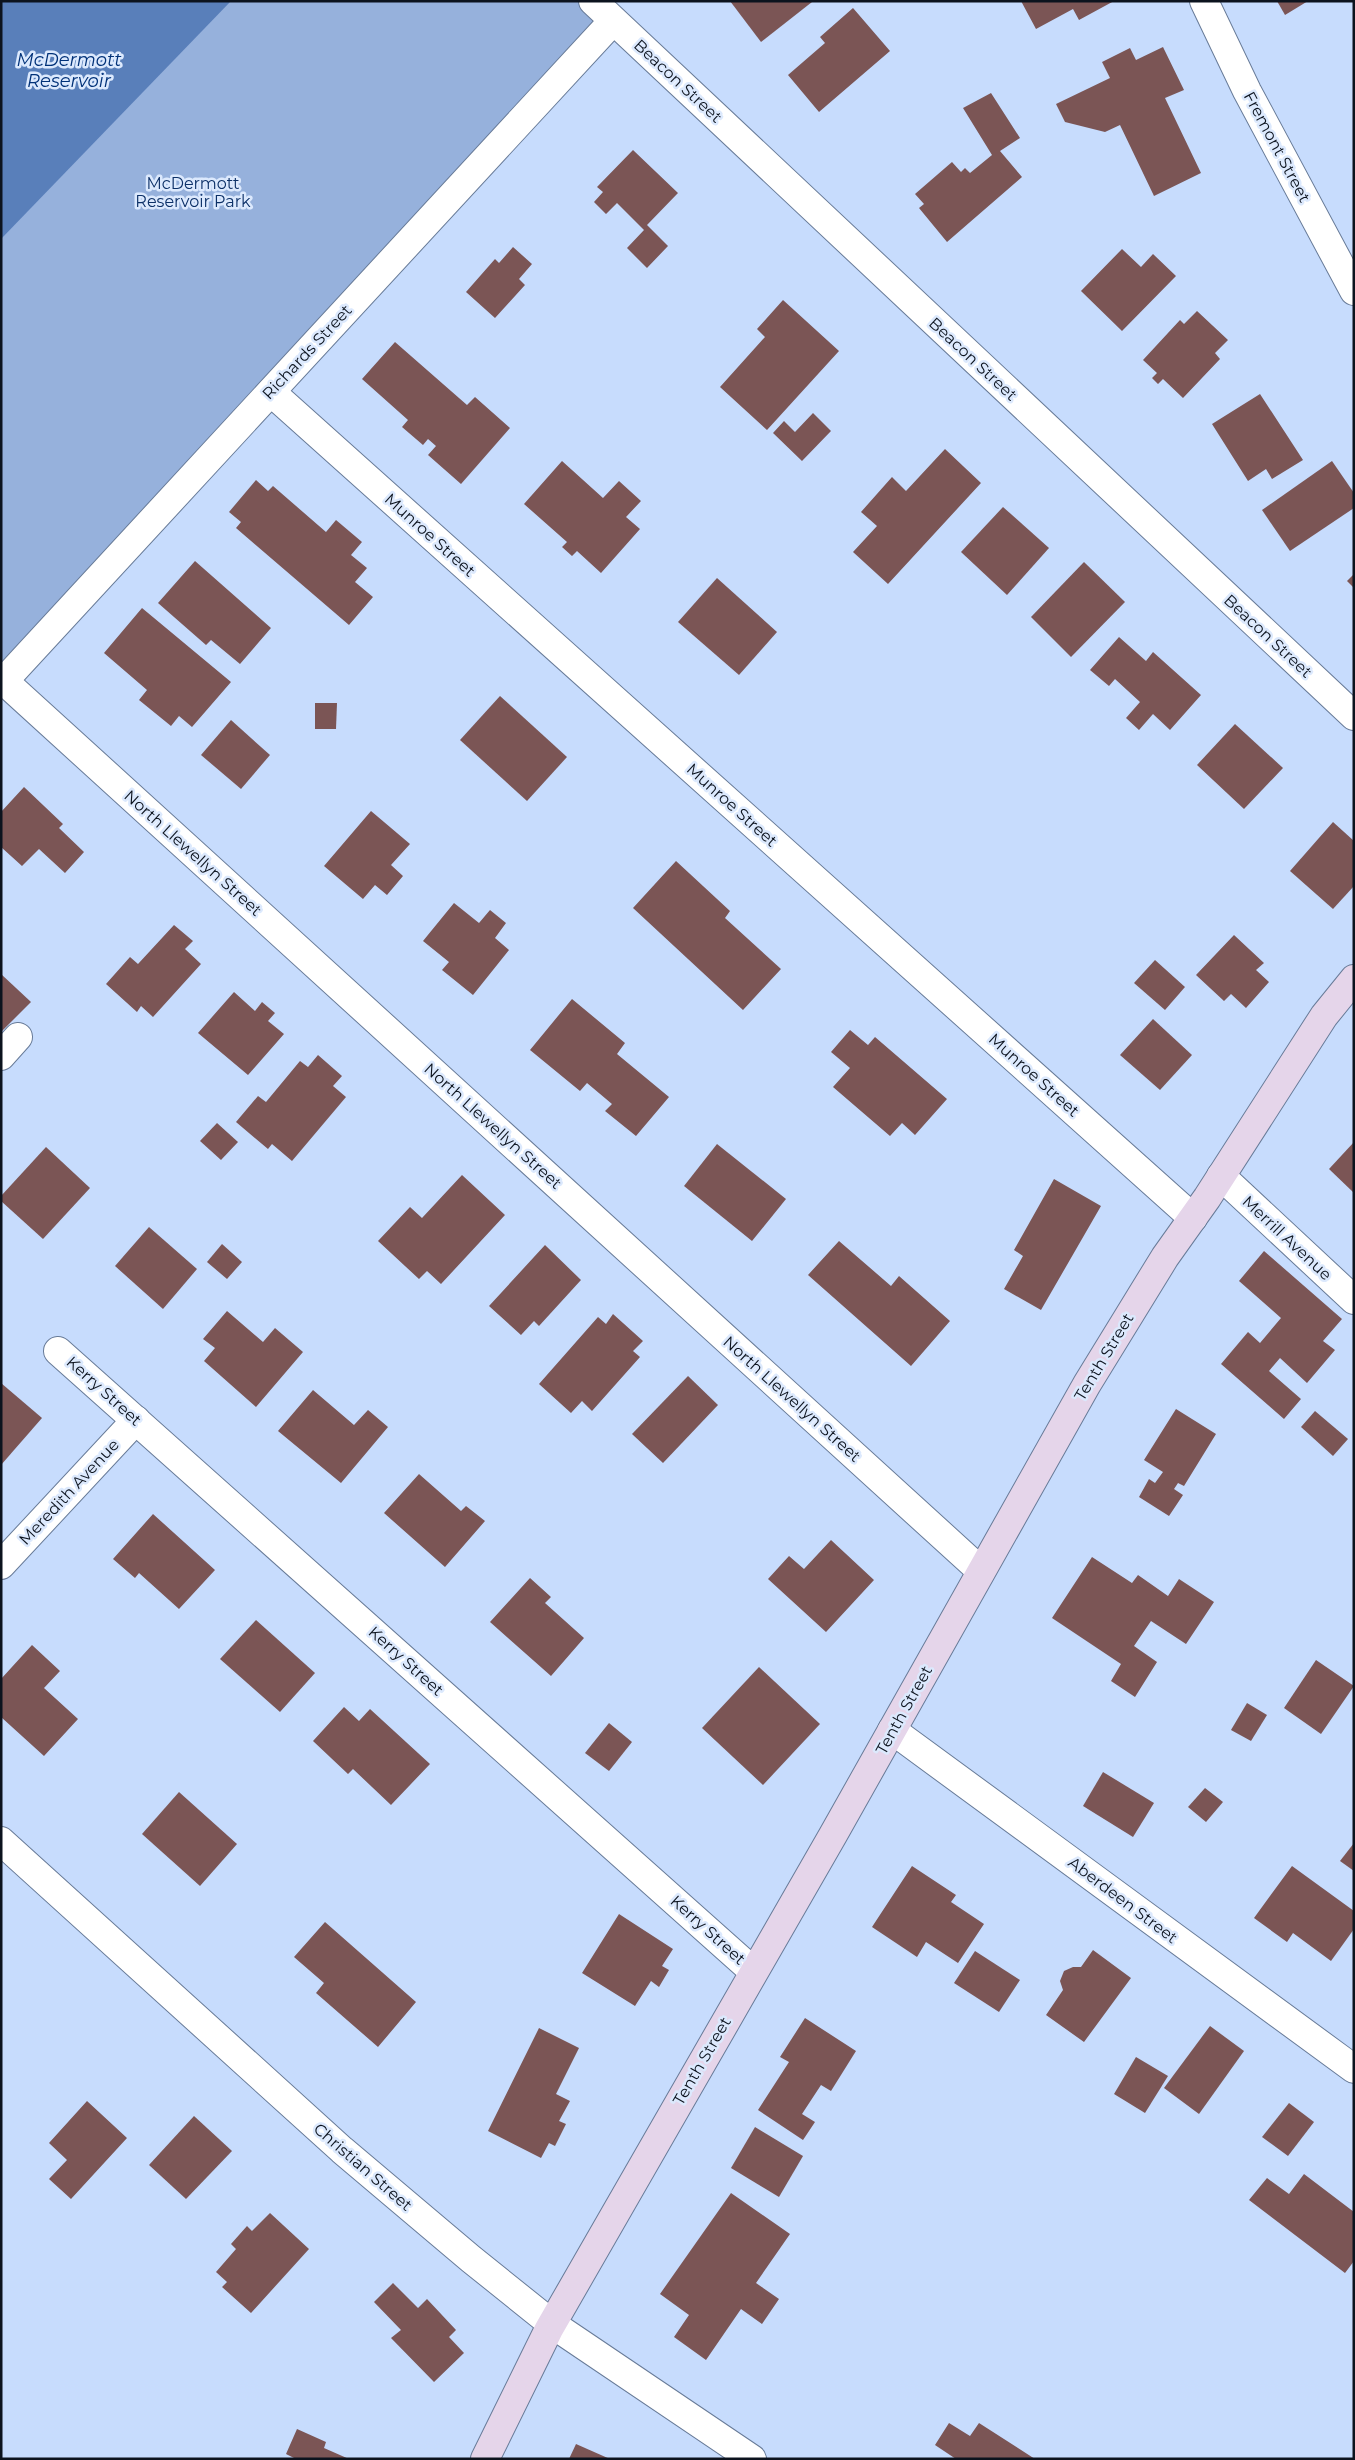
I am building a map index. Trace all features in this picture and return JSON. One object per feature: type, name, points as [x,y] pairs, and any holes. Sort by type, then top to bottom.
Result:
[{"type":"street","name":"Beacon Street","points":[[593,1],[1354,716]]},
{"type":"street","name":"Fremont Street","points":[[1204,1],[1247,91],[1354,291]]},
{"type":"street","name":"Richards Street","points":[[3,683],[613,21]]},
{"type":"street","name":"Munroe Street","points":[[271,392],[1193,1218]]},
{"type":"street","name":"North Llewellyn Street","points":[[3,683],[981,1571]]},
{"type":"street","name":"Tenth Street","points":[[485,2459],[552,2324],[892,1730],[1087,1384],[1166,1258],[1324,1016],[1354,979]]},
{"type":"street","name":"Merrill Avenue","points":[[1221,1176],[1354,1300]]},
{"type":"street","name":"Kerry Street","points":[[58,1351],[754,1971]]},
{"type":"street","name":"Meredith Avenue","points":[[1,1564],[136,1420]]},
{"type":"street","name":"Aberdeen Street","points":[[892,1730],[1351,2062]]},
{"type":"street","name":"Christian Street","points":[[1,1841],[342,2150],[552,2324],[752,2459]]},
{"type":"green space","name":"McDermott Reservoir Park","points":[[1,1],[593,1],[613,21],[1,684]]},
{"type":"water","name":"McDermott Reservoir","points":[[1,1],[231,1],[1,239]]},
{"type":"building","points":[[730,1],[811,1],[812,2],[761,42]]},
{"type":"building","points":[[1021,1],[1114,1],[1079,20],[1073,9],[1036,29]]},
{"type":"building","points":[[1277,1],[1308,1],[1285,15]]},
{"type":"building","points":[[853,8],[890,51],[819,112],[788,75],[825,43],[820,37]]},
{"type":"building","points":[[1163,47],[1184,90],[1165,98],[1201,173],[1154,196],[1120,125],[1105,132],[1065,122],[1056,104],[1110,78],[1102,62],[1130,48],[1136,60]]},
{"type":"building","points":[[991,93],[1020,138],[1000,151],[1022,177],[947,242],[919,208],[924,204],[915,194],[952,162],[961,172],[965,168],[970,173],[992,155],[963,108]]},
{"type":"building","points":[[633,150],[678,193],[647,225],[668,246],[647,268],[627,248],[644,230],[617,203],[606,214],[594,202],[603,192],[597,187]]},
{"type":"building","points":[[513,247],[532,264],[519,279],[525,285],[495,318],[466,292],[495,259],[499,263]]},
{"type":"building","points":[[1122,249],[1141,267],[1153,254],[1176,276],[1122,331],[1081,291]]},
{"type":"building","points":[[783,300],[839,351],[767,430],[720,387],[765,337],[757,329]]},
{"type":"building","points":[[1197,311],[1228,340],[1215,353],[1220,359],[1183,398],[1163,379],[1158,384],[1152,378],[1157,373],[1143,360],[1180,320],[1184,324]]},
{"type":"building","points":[[395,342],[467,405],[475,397],[510,428],[461,484],[428,455],[436,446],[428,439],[423,445],[402,427],[408,420],[362,379]]},
{"type":"building","points":[[1260,394],[1303,460],[1272,479],[1266,469],[1248,481],[1212,424]]},
{"type":"building","points":[[813,413],[831,431],[802,461],[773,433],[784,421],[795,432]]},
{"type":"building","points":[[945,449],[981,483],[888,584],[853,552],[877,526],[861,512],[892,477],[906,491]]},
{"type":"building","points":[[562,461],[603,498],[619,481],[641,501],[626,517],[640,529],[601,573],[577,551],[572,556],[562,547],[567,542],[524,504]]},
{"type":"building","points":[[1332,461],[1354,493],[1354,508],[1290,551],[1262,510]]},
{"type":"building","points":[[256,480],[268,491],[273,486],[326,532],[336,520],[362,542],[351,555],[367,568],[355,582],[373,597],[349,625],[236,528],[241,522],[229,512]]},
{"type":"building","points":[[1003,507],[1049,548],[1007,595],[961,552]]},
{"type":"building","points":[[195,561],[271,628],[240,664],[211,640],[206,645],[158,603]]},
{"type":"building","points":[[1084,562],[1125,602],[1071,657],[1031,617]]},
{"type":"building","points":[[1354,574],[1354,588],[1347,581]]},
{"type":"building","points":[[717,578],[777,632],[739,675],[678,622]]},
{"type":"building","points":[[142,608],[231,682],[192,727],[179,716],[171,726],[139,700],[147,690],[104,653]]},
{"type":"building","points":[[1119,637],[1146,661],[1153,652],[1201,695],[1170,730],[1153,714],[1139,730],[1126,718],[1140,702],[1115,679],[1109,686],[1090,670]]},
{"type":"building","points":[[500,696],[567,757],[527,801],[460,740]]},
{"type":"building","points":[[315,703],[337,703],[336,729],[315,729]]},
{"type":"building","points":[[231,720],[270,755],[241,789],[201,755]]},
{"type":"building","points":[[1235,724],[1283,768],[1244,809],[1197,765]]},
{"type":"building","points":[[24,787],[63,824],[59,828],[84,852],[65,873],[39,849],[22,866],[1,847],[1,812]]},
{"type":"building","points":[[371,811],[410,844],[391,865],[403,876],[387,895],[375,885],[363,899],[324,866]]},
{"type":"building","points":[[1333,822],[1354,841],[1354,886],[1333,909],[1290,871]]},
{"type":"building","points":[[676,861],[730,911],[725,918],[781,969],[743,1010],[633,908]]},
{"type":"building","points":[[454,903],[479,923],[490,910],[506,923],[495,938],[509,950],[473,995],[442,970],[449,962],[423,941]]},
{"type":"building","points":[[174,925],[193,941],[185,949],[201,964],[153,1017],[141,1006],[137,1012],[106,984],[130,957],[138,964]]},
{"type":"building","points":[[1234,935],[1264,963],[1256,970],[1269,982],[1246,1008],[1231,994],[1224,1001],[1196,975]]},
{"type":"building","points":[[1155,960],[1185,987],[1165,1010],[1134,983]]},
{"type":"building","points":[[1,974],[31,1002],[1,1032]]},
{"type":"building","points":[[234,992],[255,1011],[262,1002],[275,1013],[268,1021],[284,1034],[248,1075],[198,1033]]},
{"type":"building","points":[[572,999],[625,1043],[617,1054],[669,1097],[636,1136],[605,1111],[612,1104],[587,1083],[580,1091],[530,1050]]},
{"type":"building","points":[[1153,1019],[1192,1055],[1160,1090],[1120,1055]]},
{"type":"building","points":[[850,1030],[868,1045],[875,1037],[947,1099],[915,1135],[902,1123],[890,1136],[833,1087],[850,1068],[831,1052]]},
{"type":"building","points":[[318,1055],[342,1076],[333,1086],[346,1097],[292,1161],[272,1144],[268,1149],[236,1122],[258,1096],[266,1102],[300,1061],[308,1067]]},
{"type":"building","points":[[217,1123],[238,1142],[221,1160],[200,1141]]},
{"type":"building","points":[[1354,1142],[1354,1193],[1329,1169]]},
{"type":"building","points":[[717,1144],[786,1199],[752,1241],[684,1186]]},
{"type":"building","points":[[46,1147],[90,1188],[43,1239],[1,1201],[1,1196]]},
{"type":"building","points":[[462,1175],[505,1215],[441,1284],[427,1271],[419,1279],[378,1241],[410,1207],[422,1218]]},
{"type":"building","points":[[1054,1179],[1101,1206],[1041,1310],[1004,1289],[1023,1256],[1014,1250]]},
{"type":"building","points":[[149,1227],[197,1269],[163,1309],[115,1266]]},
{"type":"building","points":[[839,1241],[891,1286],[899,1276],[950,1321],[911,1366],[808,1275]]},
{"type":"building","points":[[222,1244],[242,1262],[227,1279],[207,1262]]},
{"type":"building","points":[[545,1245],[581,1280],[539,1326],[534,1321],[521,1335],[489,1306]]},
{"type":"building","points":[[1264,1251],[1342,1319],[1323,1341],[1335,1350],[1307,1383],[1280,1358],[1269,1371],[1301,1399],[1284,1419],[1221,1364],[1248,1332],[1260,1343],[1281,1318],[1239,1281]]},
{"type":"building","points":[[227,1311],[263,1342],[275,1328],[303,1352],[256,1407],[204,1361],[215,1348],[203,1339]]},
{"type":"building","points":[[613,1314],[643,1341],[633,1351],[640,1357],[592,1411],[582,1401],[571,1413],[539,1384],[598,1317],[606,1324]]},
{"type":"building","points":[[688,1376],[718,1405],[663,1463],[632,1434]]},
{"type":"building","points":[[1,1383],[42,1418],[1,1465]]},
{"type":"building","points":[[313,1390],[354,1425],[368,1410],[388,1427],[341,1483],[278,1431]]},
{"type":"building","points":[[1176,1409],[1216,1434],[1184,1486],[1178,1483],[1174,1489],[1183,1495],[1169,1516],[1139,1497],[1149,1479],[1155,1483],[1163,1472],[1144,1460]]},
{"type":"building","points":[[1315,1411],[1348,1439],[1333,1456],[1301,1427]]},
{"type":"building","points":[[419,1474],[461,1511],[466,1506],[485,1521],[445,1567],[384,1513]]},
{"type":"building","points":[[153,1514],[215,1570],[179,1609],[139,1573],[135,1578],[113,1559]]},
{"type":"building","points":[[831,1540],[874,1580],[826,1632],[768,1579],[789,1556],[804,1569]]},
{"type":"building","points":[[1092,1557],[1132,1583],[1138,1575],[1168,1596],[1179,1579],[1214,1602],[1186,1644],[1151,1621],[1134,1646],[1157,1662],[1135,1697],[1111,1681],[1121,1664],[1052,1618]]},
{"type":"building","points":[[530,1578],[551,1597],[545,1603],[584,1638],[551,1676],[490,1622]]},
{"type":"building","points":[[256,1620],[315,1673],[280,1712],[220,1659]]},
{"type":"building","points":[[32,1645],[60,1671],[44,1688],[78,1719],[44,1756],[1,1717],[1,1679]]},
{"type":"building","points":[[1316,1660],[1354,1686],[1321,1734],[1284,1708]]},
{"type":"building","points":[[759,1667],[820,1724],[763,1785],[702,1728]]},
{"type":"building","points":[[1247,1703],[1267,1715],[1251,1741],[1231,1730]]},
{"type":"building","points":[[344,1707],[359,1721],[370,1709],[430,1764],[391,1805],[353,1769],[348,1774],[313,1741]]},
{"type":"building","points":[[609,1723],[632,1742],[609,1771],[585,1753]]},
{"type":"building","points":[[1103,1772],[1154,1803],[1133,1837],[1083,1806]]},
{"type":"building","points":[[1205,1788],[1223,1802],[1206,1822],[1188,1807]]},
{"type":"building","points":[[179,1792],[237,1844],[200,1886],[142,1834]]},
{"type":"building","points":[[1354,1843],[1354,1871],[1340,1861]]},
{"type":"building","points":[[912,1866],[956,1895],[951,1902],[984,1924],[958,1963],[926,1942],[917,1957],[872,1927]]},
{"type":"building","points":[[1292,1866],[1354,1911],[1354,1929],[1331,1961],[1293,1933],[1287,1942],[1254,1918]]},
{"type":"building","points":[[619,1914],[673,1949],[662,1966],[669,1970],[659,1987],[651,1981],[635,2006],[582,1973]]},
{"type":"building","points":[[325,1922],[416,2002],[378,2047],[316,1993],[324,1983],[294,1957]]},
{"type":"building","points":[[1093,1950],[1131,1978],[1084,2042],[1046,2015],[1063,1990],[1060,1981],[1064,1971],[1073,1967],[1081,1967]]},
{"type":"building","points":[[975,1951],[1020,1980],[999,2012],[954,1983]]},
{"type":"building","points":[[805,2018],[856,2051],[831,2091],[821,2085],[802,2114],[815,2122],[803,2140],[758,2110],[789,2062],[780,2057]]},
{"type":"building","points":[[1210,2026],[1244,2051],[1199,2114],[1164,2088]]},
{"type":"building","points":[[539,2028],[579,2048],[556,2094],[570,2101],[559,2121],[566,2124],[555,2146],[549,2143],[541,2158],[488,2131]]},
{"type":"building","points":[[1136,2057],[1168,2076],[1145,2113],[1114,2094]]},
{"type":"building","points":[[87,2101],[127,2138],[71,2199],[49,2179],[67,2160],[49,2143]]},
{"type":"building","points":[[1289,2103],[1314,2122],[1288,2156],[1262,2137]]},
{"type":"building","points":[[194,2116],[232,2151],[186,2199],[149,2165]]},
{"type":"building","points":[[755,2127],[803,2156],[779,2197],[731,2168]]},
{"type":"building","points":[[1304,2174],[1354,2212],[1354,2261],[1345,2273],[1249,2200],[1267,2178],[1289,2194]]},
{"type":"building","points":[[731,2193],[790,2234],[756,2283],[779,2299],[762,2324],[741,2309],[706,2360],[674,2337],[689,2315],[660,2294]]},
{"type":"building","points":[[270,2213],[309,2249],[251,2313],[222,2287],[227,2282],[216,2272],[236,2249],[231,2244],[247,2226],[252,2231]]},
{"type":"building","points":[[393,2283],[418,2308],[427,2299],[456,2330],[449,2337],[464,2353],[434,2382],[391,2338],[401,2330],[374,2302]]},
{"type":"building","points":[[949,2423],[970,2436],[979,2423],[1035,2459],[956,2459],[935,2445]]},
{"type":"building","points":[[297,2429],[326,2442],[324,2448],[349,2459],[296,2459],[286,2454]]},
{"type":"building","points":[[576,2444],[610,2459],[569,2459]]}]
